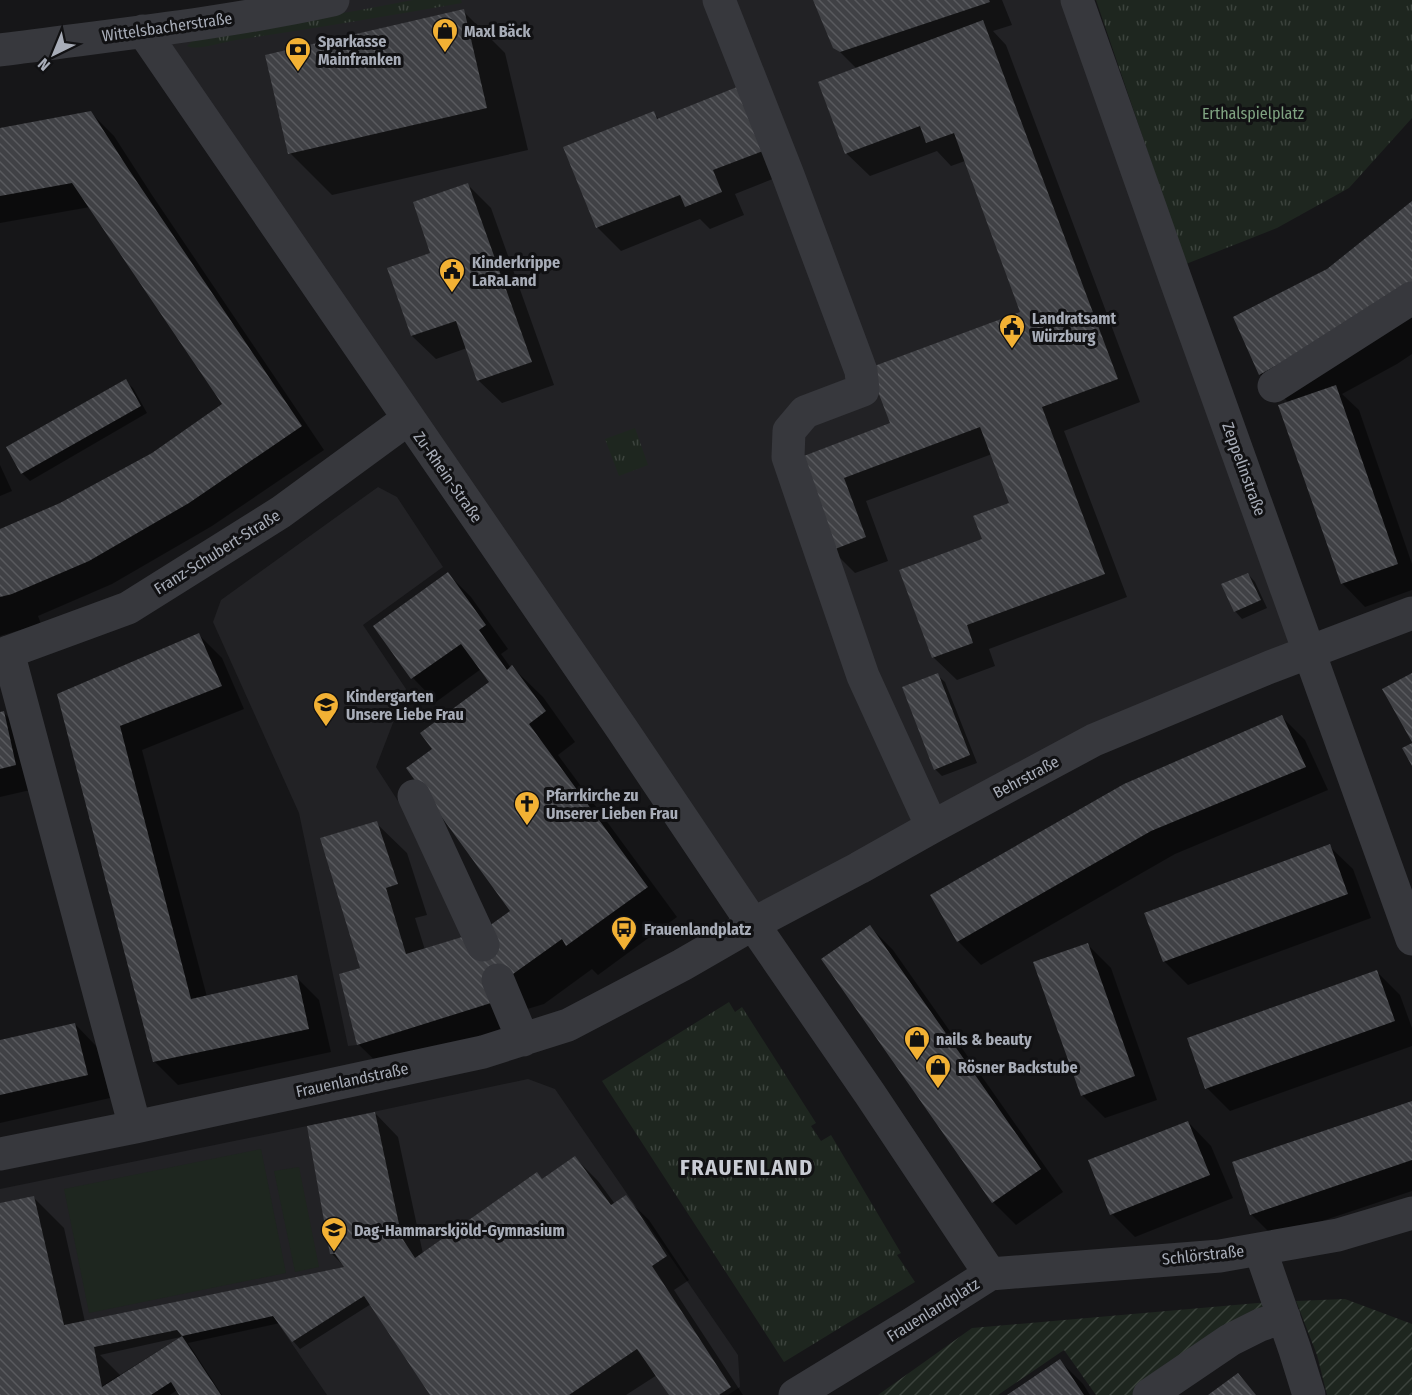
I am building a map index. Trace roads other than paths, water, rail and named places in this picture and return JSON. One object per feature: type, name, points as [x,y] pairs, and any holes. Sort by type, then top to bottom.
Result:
[{"type":"street","name":"Wittelsbacherstraße","points":[[0,50],[143,31],[214,10],[296,8],[333,0]]},
{"type":"street","points":[[719,0],[788,175],[861,371],[863,390],[805,412],[789,431],[788,457],[863,676],[932,827]]},
{"type":"street","name":"Zeppelinstraße","points":[[1077,0],[1412,939]]},
{"type":"street","name":"Zu-Rhein-Straße","points":[[143,31],[753,924]]},
{"type":"street","points":[[1274,386],[1412,298]]},
{"type":"street","name":"Franz-Schubert-Straße","points":[[135,1127],[72,890],[4,653],[128,608],[281,512],[408,419]]},
{"type":"street","name":"Behrstraße","points":[[753,924],[1094,740],[1309,651],[1412,613]]},
{"type":"street","points":[[414,796],[483,945]]},
{"type":"street","name":"Frauenlandstraße","points":[[0,1154],[483,1052],[523,1040],[567,1025],[682,965],[753,924]]},
{"type":"street","name":"Frauenlandplatz","points":[[753,924],[990,1274],[795,1395]]},
{"type":"street","points":[[498,980],[523,1040]]},
{"type":"street","name":"Schlörstraße","points":[[990,1274],[1220,1256],[1338,1235],[1412,1213]]},
{"type":"street","points":[[1260,1249],[1309,1395]]},
{"type":"street","points":[[1149,1395],[1230,1340],[1260,1325],[1284,1317]]},
{"type":"place","name":"Maxl Bäck","points":[[445,54]]},
{"type":"place","name":"Sparkasse Mainfranken","points":[[298,73]]},
{"type":"place","name":"Kinderkrippe LaRaLand","points":[[452,294]]},
{"type":"place","name":"Landratsamt Würzburg","points":[[1012,350]]},
{"type":"place","name":"Kindergarten Unsere Liebe Frau","points":[[326,728]]},
{"type":"place","name":"Pfarrkirche zu Unserer Lieben Frau","points":[[527,827]]},
{"type":"place","name":"Frauenlandplatz","points":[[624,952]]},
{"type":"place","name":"nails & beauty","points":[[917,1062]]},
{"type":"place","name":"Rösner Backstube","points":[[938,1090]]},
{"type":"place","name":"Dag-Hammarskjöld-Gymnasium","points":[[334,1253]]},
{"type":"district","name":"FRAUENLAND","points":[[747,1167]]},
{"type":"park label","name":"Erthalspielplatz","points":[[1253,113]]}]
